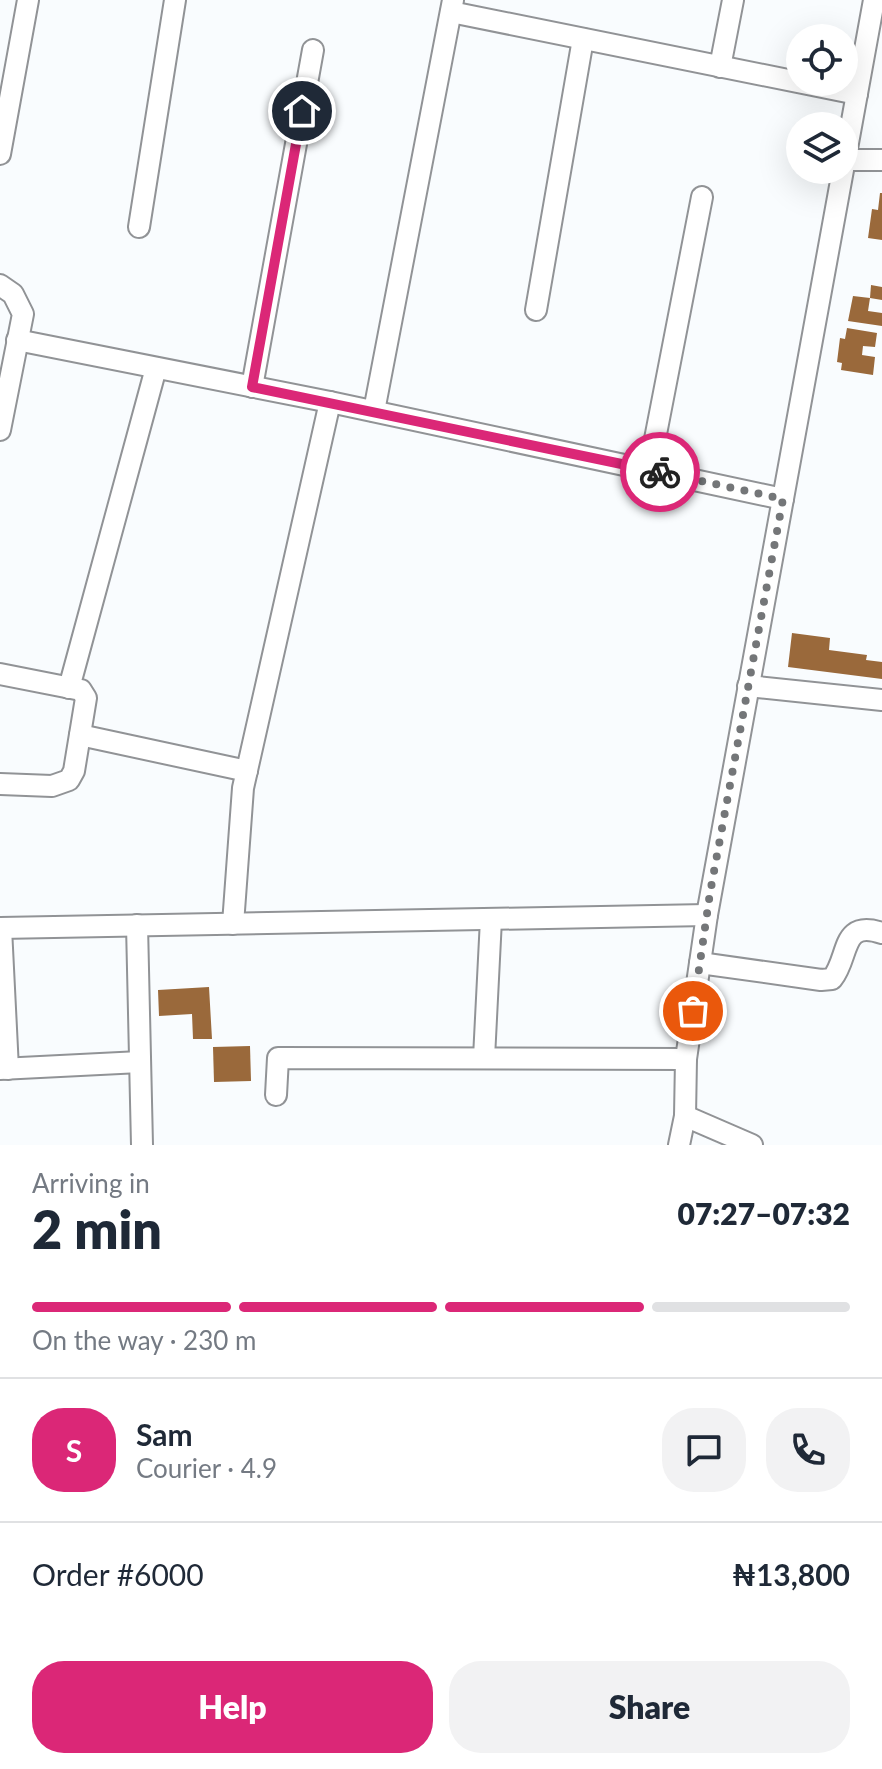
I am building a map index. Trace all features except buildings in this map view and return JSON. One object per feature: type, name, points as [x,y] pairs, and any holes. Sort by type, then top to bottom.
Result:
[{"type":"street","points":[[1,142],[28,0]]},
{"type":"street","points":[[139,227],[175,0]]},
{"type":"street","points":[[720,67],[733,0]]},
{"type":"street","points":[[858,88],[874,0]]},
{"type":"street","points":[[374,411],[452,6],[583,39],[786,80]]},
{"type":"street","points":[[536,310],[583,39]]},
{"type":"street","points":[[252,387],[313,50]]},
{"type":"street","points":[[858,163],[882,160]]},
{"type":"street","points":[[679,1145],[685,1116],[686,1059],[707,915],[841,184]]},
{"type":"street","points":[[649,470],[702,197]]},
{"type":"street","points":[[0,285],[13,294],[23,314],[0,430]]},
{"type":"street","points":[[17,340],[374,411],[783,499]]},
{"type":"street","points":[[69,688],[156,368]]},
{"type":"street","points":[[233,924],[243,788],[330,402]]},
{"type":"street","points":[[0,674],[81,690],[86,698],[74,771],[69,780],[52,786],[0,784]]},
{"type":"street","points":[[748,686],[882,700]]},
{"type":"street","points":[[80,735],[247,771]]},
{"type":"street","points":[[140,1062],[4,1069],[0,928],[707,915]]},
{"type":"street","points":[[484,1058],[491,919]]},
{"type":"street","points":[[137,925],[142,1145]]},
{"type":"street","points":[[700,963],[832,979],[839,970],[847,940],[857,931],[882,933]]},
{"type":"street","points":[[276,1095],[278,1058],[686,1059]]},
{"type":"street","points":[[685,1116],[752,1145]]},
{"type":"way so far","points":[[660,472],[783,499],[710,893],[693,1011]]},
{"type":"route","points":[[302,111],[252,387],[660,472]]}]
